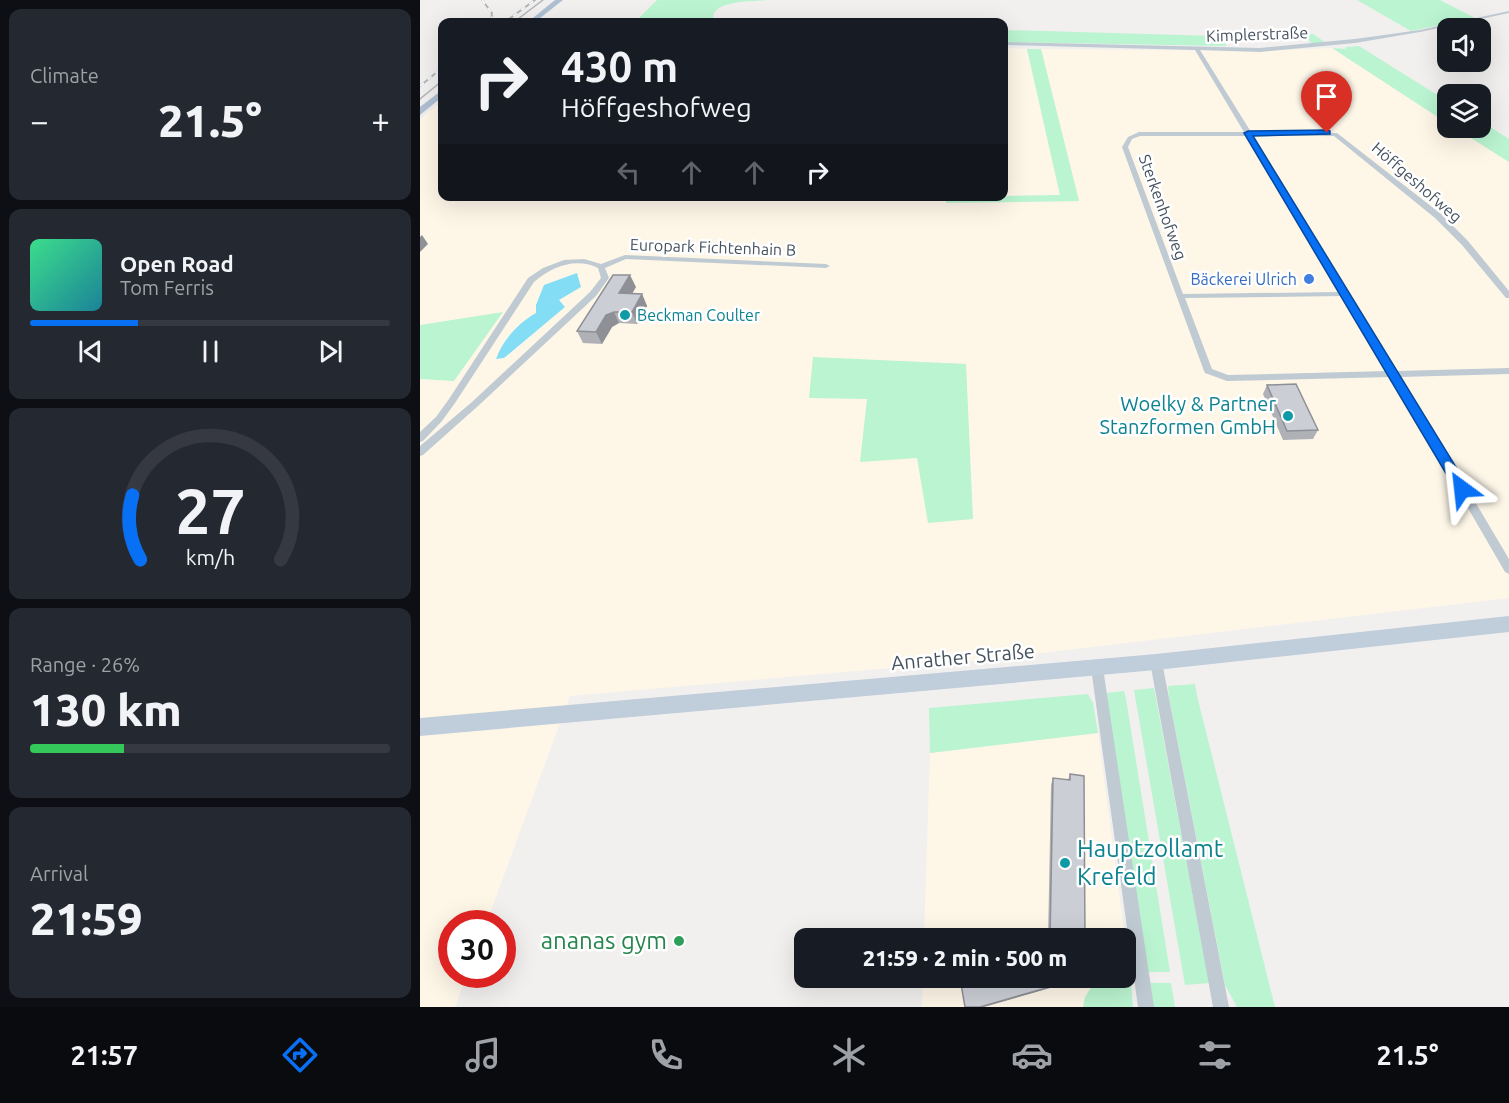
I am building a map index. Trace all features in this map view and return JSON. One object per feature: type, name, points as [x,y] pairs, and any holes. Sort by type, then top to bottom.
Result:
[{"type":"main road","points":[[536,18],[559,0]]},
{"type":"main road","points":[[420,112],[438,96]]},
{"type":"main road","name":"Anrather Straße","points":[[420,727],[1097,668],[1509,624]]},
{"type":"street","name":"Kimplerstraße","points":[[1008,44],[1247,51],[1334,44],[1420,31],[1509,12]]},
{"type":"street","points":[[1197,49],[1395,375],[1509,569]]},
{"type":"street","name":"Höffgeshofweg","points":[[1248,133],[1335,134],[1438,216],[1465,243],[1509,296]]},
{"type":"street","name":"Sterkenhofweg","points":[[1248,133],[1139,134],[1130,138],[1125,147],[1208,371],[1227,378],[1395,375]]},
{"type":"street","name":"Europark Fichtenhain B","points":[[420,438],[439,419],[531,280],[547,268],[564,262],[586,262],[601,267],[625,257],[826,266]]},
{"type":"street","points":[[420,452],[593,294],[605,278],[601,267]]},
{"type":"street","points":[[1180,296],[1345,294]]},
{"type":"street","points":[[1395,375],[1509,371]]},
{"type":"street","points":[[1156,662],[1221,1007]]},
{"type":"street","points":[[1097,668],[1146,1007]]},
{"type":"shaded area","points":[[1008,48],[1027,49],[1060,195],[1008,196]]},
{"type":"shaded area","points":[[1332,48],[1437,116],[1437,138],[1471,138],[1509,162],[1509,598],[981,660],[570,696],[491,910],[438,910],[438,988],[462,988],[455,1007],[420,1007],[420,119],[438,104],[438,201],[954,201],[958,203],[1079,201],[1041,49],[1260,51]],"holes":[[[813,358],[966,364],[928,522],[918,457],[867,398]]]},
{"type":"shaded area","points":[[1098,733],[1124,928],[924,928],[930,753]]},
{"type":"shaded area","points":[[923,988],[1131,988],[1133,1007],[922,1007]]},
{"type":"green space","points":[[657,0],[766,0],[731,3],[717,10],[714,18],[639,18]]},
{"type":"green space","points":[[1357,0],[1440,0],[1475,18],[1437,18],[1437,26],[1411,31]]},
{"type":"green space","points":[[1008,30],[1251,37],[1313,34],[1326,43],[1311,43],[1308,39],[1225,40],[1226,46],[1008,42]]},
{"type":"green space","points":[[1359,46],[1437,95],[1437,116],[1332,48],[1345,49]]},
{"type":"green space","points":[[1027,49],[1041,49],[1079,201],[946,203],[946,201],[1008,201],[1008,196],[1060,195]]},
{"type":"green space","points":[[1491,127],[1509,139],[1509,162],[1471,138],[1491,138]]},
{"type":"green space","points":[[503,312],[454,381],[420,379],[420,325]]},
{"type":"green space","points":[[813,357],[966,364],[973,519],[928,523],[917,458],[860,462],[867,399],[809,398]]},
{"type":"green space","points":[[1195,684],[1275,1007],[1237,1007],[1225,985],[1169,697],[1168,686]]},
{"type":"green space","points":[[1154,688],[1209,983],[1185,985],[1134,690]]},
{"type":"green space","points":[[1124,691],[1170,972],[1146,972],[1106,693]]},
{"type":"green space","points":[[1088,694],[1093,703],[1098,733],[930,753],[929,708]]},
{"type":"green space","points":[[1147,983],[1171,983],[1175,1007],[1151,1007]]},
{"type":"green space","points":[[1091,988],[1131,988],[1133,1007],[1083,1007],[1085,997]]},
{"type":"water","points":[[577,273],[581,287],[559,300],[565,307],[504,358],[496,359],[512,333],[536,313],[536,305],[544,285]]},
{"type":"building","points":[[613,275],[630,275],[619,293],[642,294],[632,312],[614,312],[606,315],[596,332],[577,331]]},
{"type":"building","points":[[1296,384],[1318,430],[1287,431],[1267,385]]},
{"type":"building","name":"Hauptzollamt Krefeld","points":[[1070,774],[1084,776],[1085,928],[1050,928],[1053,778],[1070,780]]},
{"type":"building","points":[[962,988],[1046,988],[980,1007],[965,1007]]},
{"type":"tram line","points":[[519,18],[543,0]]},
{"type":"tram line","points":[[420,99],[438,84]]},
{"type":"railway","points":[[482,0],[492,13],[491,18]]},
{"type":"railway","points":[[510,18],[535,0]]},
{"type":"railway","points":[[420,86],[438,71]]},
{"type":"place","name":"Bäckerei Ulrich","points":[[1309,279]]},
{"type":"place","name":"Beckman Coulter","points":[[625,315]]},
{"type":"place","name":"Woelky & Partner Stanzformen GmbH","points":[[1288,416]]},
{"type":"place","name":"Hauptzollamt Krefeld","points":[[1065,863]]},
{"type":"place","name":"ananas gym","points":[[679,941]]},
{"type":"route","points":[[1327,133],[1248,133],[1462,489]]}]
